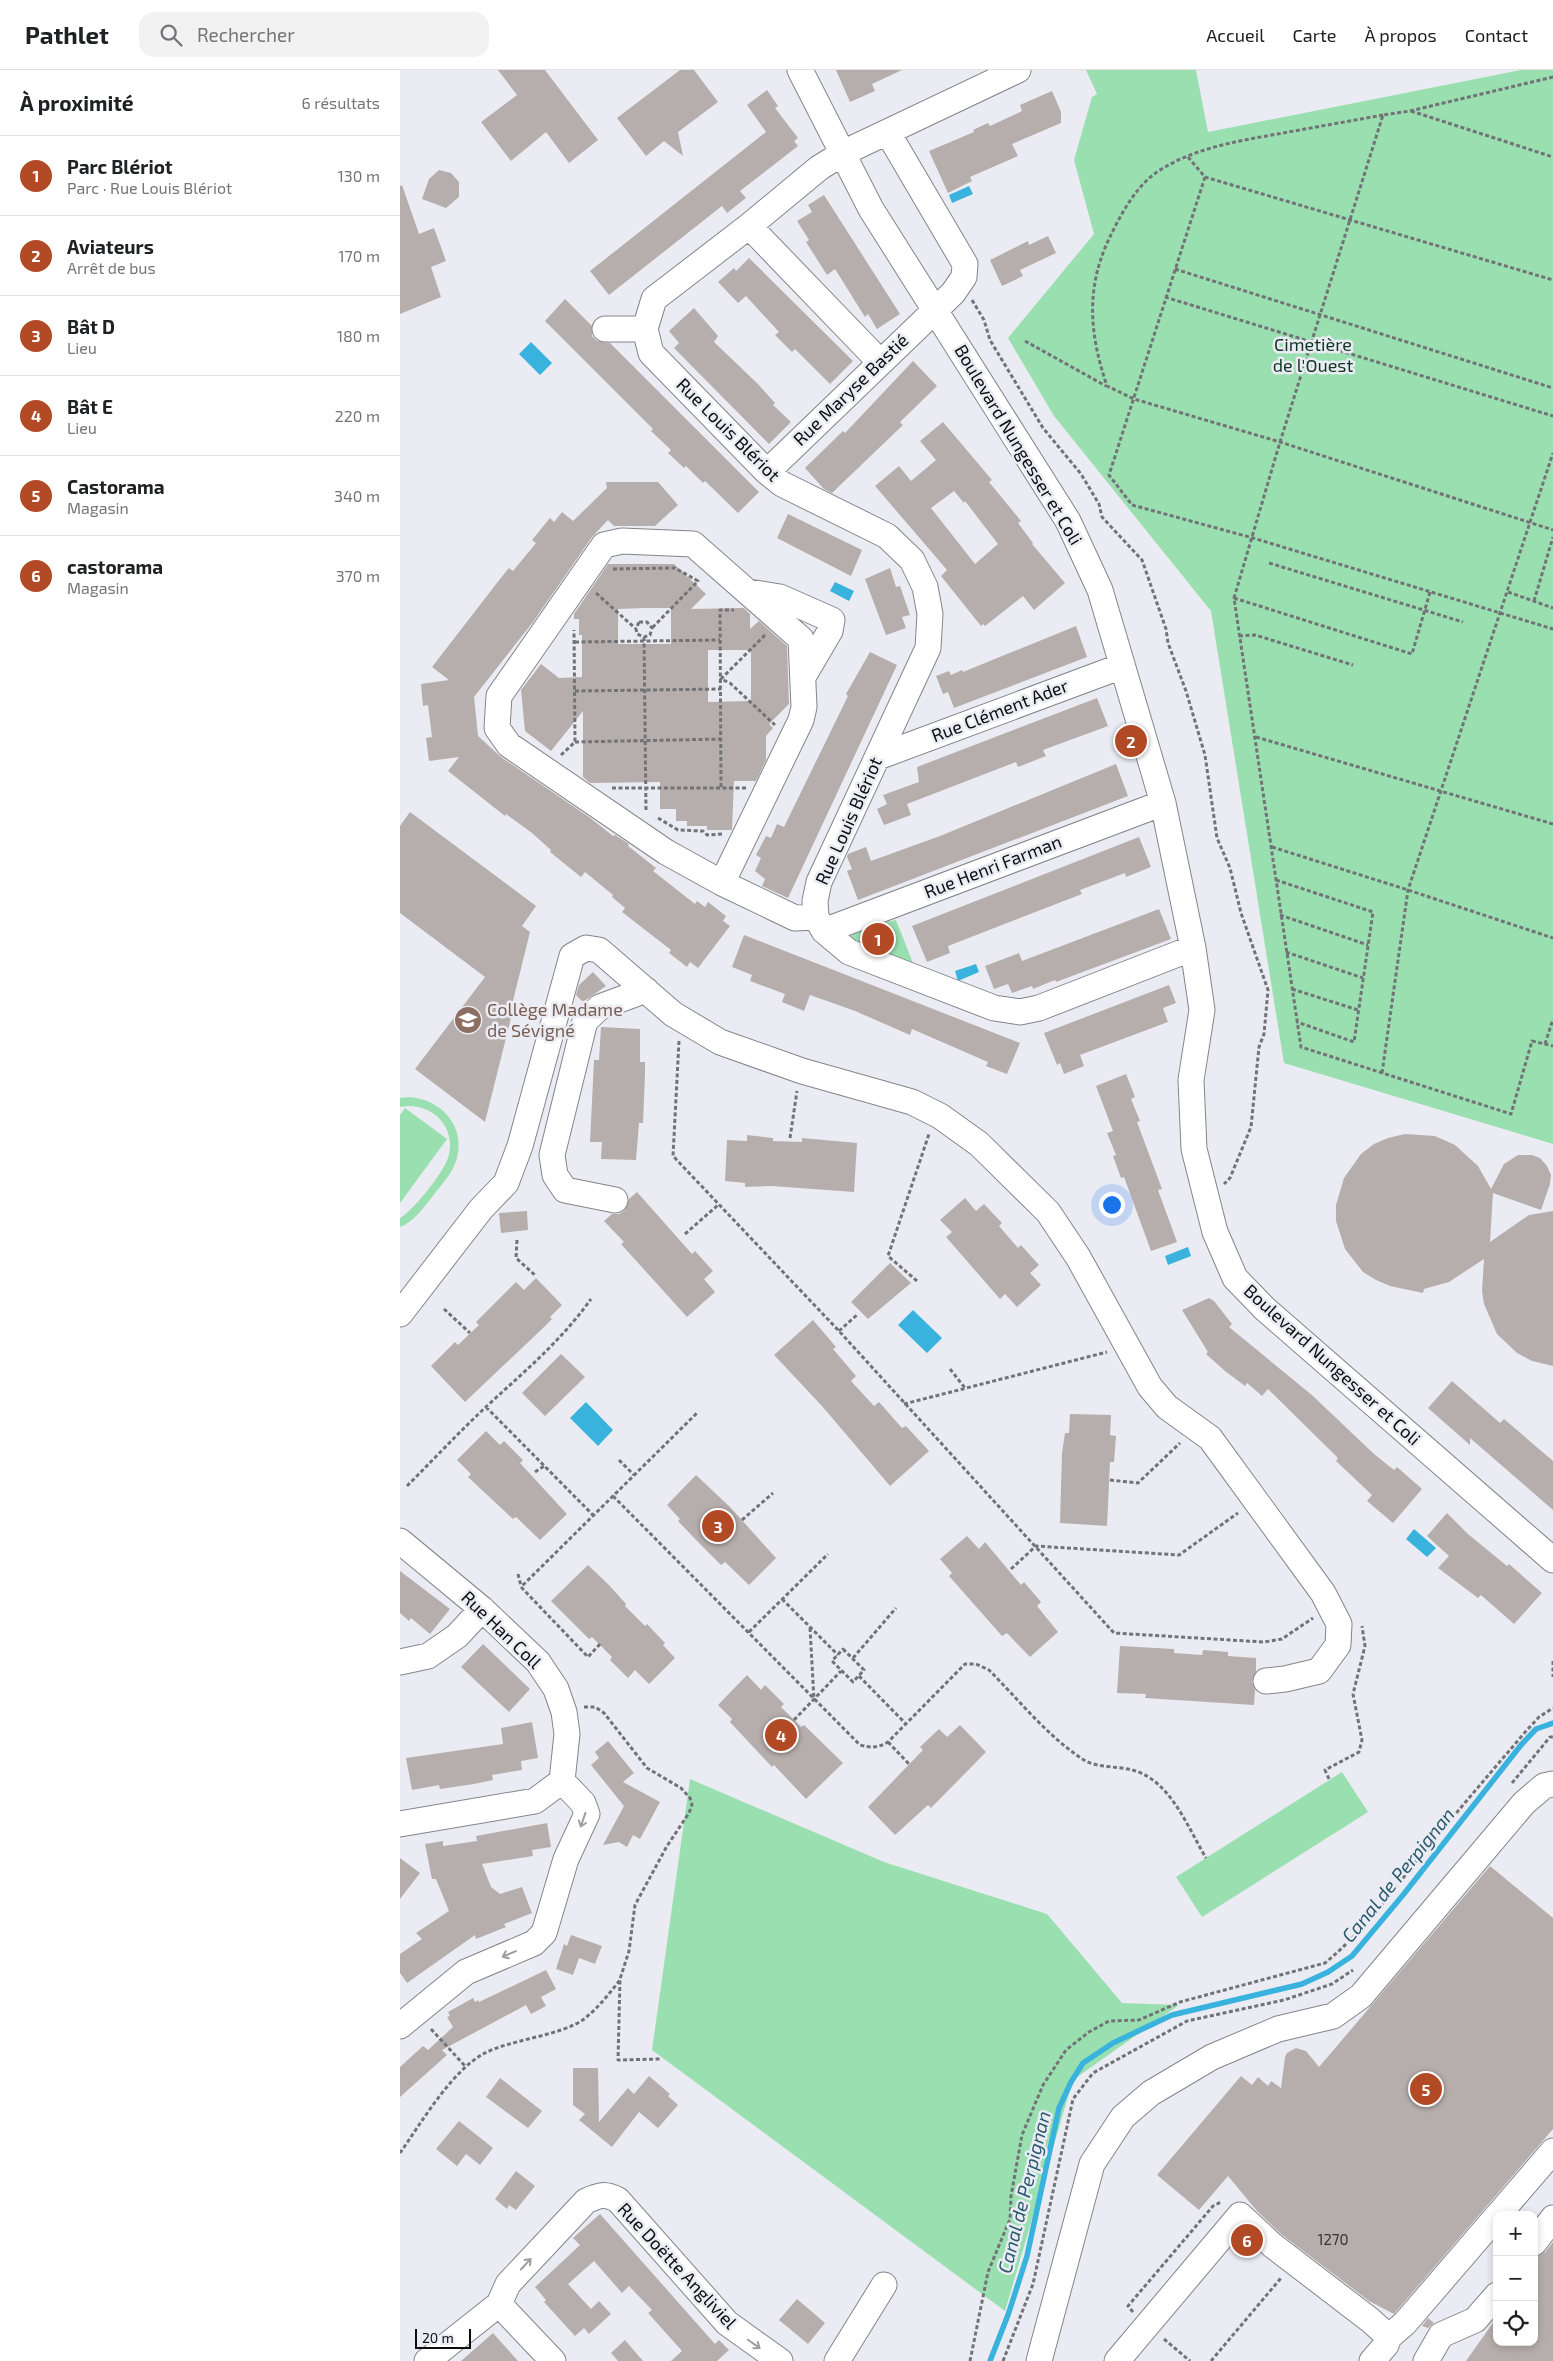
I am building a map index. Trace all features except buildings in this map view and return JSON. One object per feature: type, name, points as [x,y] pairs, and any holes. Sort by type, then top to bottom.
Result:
[{"type":"street","name":"Boulevard Nungesser et Coli","points":[[800,70],[871,209],[1068,521],[1100,590],[1163,803],[1193,948],[1202,1010],[1191,1080],[1194,1149],[1215,1232],[1235,1278],[1265,1309],[1553,1560]]},
{"type":"street","points":[[606,329],[645,329],[654,299],[749,226],[819,168],[843,153],[1018,70]]},
{"type":"street","points":[[888,133],[965,264],[964,277],[957,287],[935,309]]},
{"type":"street","points":[[749,226],[880,362]]},
{"type":"street","name":"Rue Maryse Bastié","points":[[767,472],[935,309]]},
{"type":"street","name":"Rue Louis Blériot","points":[[645,329],[651,353],[767,472],[782,484],[887,536],[912,560],[926,588],[930,614],[928,648],[820,882],[815,901],[820,924]]},
{"type":"street","points":[[722,884],[801,720],[804,707],[801,639],[694,544],[622,541],[604,546],[499,696],[497,728],[508,745],[683,862],[722,884],[795,918],[820,924],[849,952],[994,1008],[1020,1012],[1039,1008],[1193,948]]},
{"type":"street","points":[[748,592],[780,597],[832,620],[830,631],[803,677]]},
{"type":"street","name":"Rue Clément Ader","points":[[878,757],[1122,666]]},
{"type":"street","name":"Rue Henri Farman","points":[[820,924],[1163,803]]},
{"type":"street","points":[[683,862],[740,847]]},
{"type":"street","points":[[400,1314],[481,1209],[506,1183],[520,1146],[572,956],[586,948],[599,950],[681,1020],[720,1042],[802,1071],[912,1102],[940,1116],[979,1144],[1048,1212],[1078,1256],[1150,1387],[1167,1407],[1210,1438],[1323,1593],[1339,1624],[1338,1645],[1319,1671],[1285,1679],[1266,1680]]},
{"type":"street","points":[[615,1200],[565,1190],[555,1175],[552,1155],[586,1021],[600,1007],[646,990]]},
{"type":"street","name":"Rue Han Coll","points":[[400,1541],[482,1609],[538,1662],[556,1689],[564,1712],[567,1734],[562,1781]]},
{"type":"street","points":[[400,1662],[428,1656],[457,1636],[482,1609]]},
{"type":"street","points":[[400,1824],[535,1801],[562,1781],[583,1803],[587,1814],[566,1859],[544,1934],[534,1943],[466,1972],[406,2018]]},
{"type":"street","points":[[1039,2361],[1092,2164],[1123,2117],[1151,2093],[1212,2057],[1278,2029],[1333,2016],[1361,1996],[1524,1803],[1544,1786],[1553,1784]]},
{"type":"street","points":[[1500,2211],[1553,2150]]},
{"type":"street","name":"Rue Doëtte Angliviel","points":[[428,2361],[499,2304],[508,2284],[586,2201],[600,2195],[608,2195],[618,2200],[728,2323],[780,2361]]},
{"type":"street","points":[[1117,2361],[1240,2215],[1294,2263],[1370,2320],[1389,2337]]},
{"type":"street","points":[[1538,2237],[1553,2218]]},
{"type":"street","points":[[1372,2361],[1386,2345],[1389,2337],[1405,2323],[1493,2220]]},
{"type":"street","points":[[837,2361],[884,2285]]},
{"type":"street","points":[[1426,2361],[1442,2335],[1475,2320],[1493,2300]]},
{"type":"street","points":[[499,2304],[554,2361]]},
{"type":"path","points":[[1107,386],[1096,355],[1093,336],[1092,304],[1096,277],[1105,248],[1121,215],[1140,189],[1156,172],[1214,145],[1410,111],[1553,77]]},
{"type":"path","points":[[1410,111],[1553,157]]},
{"type":"path","points":[[1383,115],[1280,442],[1234,598],[1301,1047],[1510,1114],[1532,1041],[1553,1046]]},
{"type":"path","points":[[1188,157],[1205,177],[1553,280]]},
{"type":"path","points":[[1205,177],[1109,475],[1132,505],[1253,538],[1553,629]]},
{"type":"path","points":[[1175,269],[1553,388]]},
{"type":"path","points":[[1165,297],[1553,416]]},
{"type":"path","points":[[1024,341],[1134,399],[1280,442],[1553,530]]},
{"type":"path","points":[[1382,1073],[1408,890],[1553,453]]},
{"type":"path","points":[[1534,601],[1553,537]]},
{"type":"path","points":[[1269,563],[1463,622]]},
{"type":"path","points":[[604,569],[675,568],[698,581],[652,628],[650,634],[644,639]]},
{"type":"path","points":[[581,578],[636,628]]},
{"type":"path","points":[[721,787],[720,610],[745,609],[748,592]]},
{"type":"path","points":[[1234,598],[1412,654],[1430,592]]},
{"type":"path","points":[[1508,592],[1553,608]]},
{"type":"path","points":[[721,679],[780,620]]},
{"type":"path","points":[[644,639],[637,634],[636,628],[639,622],[647,622],[652,628]]},
{"type":"path","points":[[546,770],[556,757],[564,754],[575,742],[574,630]]},
{"type":"path","points":[[1239,636],[1255,634],[1352,665]]},
{"type":"path","points":[[644,639],[646,811],[678,830],[702,830],[707,834],[735,833],[740,847]]},
{"type":"path","points":[[575,642],[644,639],[720,640]]},
{"type":"path","points":[[721,679],[730,683],[792,740]]},
{"type":"path","points":[[575,691],[721,689]]},
{"type":"path","points":[[1256,736],[1553,824]]},
{"type":"path","points":[[575,742],[722,739]]},
{"type":"path","points":[[593,802],[605,788],[768,788]]},
{"type":"path","points":[[1272,847],[1553,938]]},
{"type":"path","points":[[1276,880],[1374,912],[1354,1042],[1297,1022]]},
{"type":"path","points":[[1280,915],[1368,945]]},
{"type":"path","points":[[1286,952],[1363,978]]},
{"type":"path","points":[[1292,989],[1358,1010]]},
{"type":"path","points":[[1545,1044],[1553,1019]]},
{"type":"path","points":[[681,1020],[673,1156],[838,1331],[1114,1633],[1264,1642],[1282,1639],[1308,1623],[1327,1603]]},
{"type":"path","points":[[790,1138],[794,1105],[802,1071]]},
{"type":"path","points":[[917,1281],[888,1256],[929,1134],[940,1116]]},
{"type":"path","points":[[685,1234],[718,1205]]},
{"type":"path","points":[[517,1240],[516,1258],[536,1276]]},
{"type":"path","points":[[407,1486],[486,1407],[556,1343],[571,1327],[591,1299]]},
{"type":"path","points":[[444,1309],[470,1333]]},
{"type":"path","points":[[838,1331],[858,1314]]},
{"type":"path","points":[[904,1404],[1104,1354],[1126,1344]]},
{"type":"path","points":[[950,1370],[965,1388]]},
{"type":"path","points":[[486,1407],[593,1515]]},
{"type":"path","points":[[521,1587],[698,1412]]},
{"type":"path","points":[[1110,1480],[1138,1483],[1195,1428]]},
{"type":"path","points":[[619,1460],[634,1475]]},
{"type":"path","points":[[535,1472],[544,1466]]},
{"type":"path","points":[[742,1520],[773,1493]]},
{"type":"path","points":[[613,1496],[860,1745],[868,1748],[880,1747],[888,1742],[965,1664],[976,1664],[990,1670],[1054,1736],[1085,1760],[1134,1770],[1153,1779],[1170,1798],[1206,1858]]},
{"type":"path","points":[[1011,1569],[1036,1546],[1179,1555],[1255,1501]]},
{"type":"path","points":[[749,1632],[828,1554]]},
{"type":"path","points":[[518,1574],[521,1587],[588,1656],[600,1644]]},
{"type":"path","points":[[782,1599],[838,1655]]},
{"type":"path","points":[[853,1658],[896,1608]]},
{"type":"path","points":[[1329,1779],[1325,1770],[1359,1752],[1362,1740],[1353,1694],[1365,1646],[1361,1621]]},
{"type":"path","points":[[810,1628],[814,1700]]},
{"type":"path","points":[[844,1649],[853,1658],[864,1670],[852,1682],[832,1662],[844,1649]]},
{"type":"path","points":[[1553,1661],[1553,1677]]},
{"type":"path","points":[[794,1720],[841,1671]]},
{"type":"path","points":[[858,1676],[905,1724]]},
{"type":"path","points":[[564,1712],[594,1706],[604,1713],[647,1768],[680,1788],[690,1798],[692,1805],[689,1813],[666,1846],[635,1905],[629,1951],[620,1979],[618,2060],[660,2060]]},
{"type":"path","points":[[970,2361],[988,2272],[1010,2219],[1011,2196],[1022,2135],[1043,2085],[1066,2050],[1089,2032],[1109,2021],[1138,2020],[1180,2002],[1325,1963],[1375,1915],[1421,1856],[1520,1737],[1539,1717],[1553,1708]]},
{"type":"path","points":[[888,1742],[909,1764]]},
{"type":"path","points":[[400,2153],[437,2100],[466,2067],[483,2054],[583,2020],[601,2004],[620,1979]]},
{"type":"path","points":[[406,2018],[466,2067]]},
{"type":"path","points":[[1211,2361],[1294,2263]]},
{"type":"green space","name":"Cimetière de l'Ouest","points":[[1086,70],[1196,70],[1208,132],[1521,70],[1553,70],[1553,1144],[1284,1063],[1211,611],[1054,416],[1008,338],[1094,234],[1074,160],[1092,97],[1097,94]]},
{"type":"green space","points":[[896,920],[915,968],[853,948],[851,930]]},
{"type":"green space","points":[[410,1097],[432,1103],[449,1117],[458,1137],[458,1149],[454,1166],[446,1179],[418,1214],[400,1227],[400,1218],[420,1199],[445,1165],[450,1146],[449,1136],[439,1118],[422,1108],[400,1107],[400,1098]]},
{"type":"green space","points":[[405,1108],[447,1139],[400,1203],[400,1115]]},
{"type":"green space","points":[[1342,1772],[1368,1812],[1202,1917],[1176,1877]]},
{"type":"green space","points":[[690,1779],[884,1862],[1047,1914],[1122,2003],[1179,2005],[1073,2080],[1005,2311],[652,2050]]},
{"type":"water","points":[[969,186],[973,194],[952,203],[949,195]]},
{"type":"water","points":[[531,342],[552,363],[540,375],[519,354]]},
{"type":"water","points":[[835,582],[854,591],[849,601],[830,591]]},
{"type":"water","points":[[976,964],[979,972],[958,981],[955,971]]},
{"type":"water","points":[[1188,1247],[1191,1256],[1168,1265],[1165,1256]]},
{"type":"water","points":[[913,1310],[942,1338],[927,1353],[898,1325]]},
{"type":"water","points":[[586,1402],[613,1430],[598,1446],[570,1418]]},
{"type":"water","points":[[1414,1529],[1436,1548],[1427,1557],[1406,1539]]},
{"type":"waterway","name":"Canal de Perpignan","points":[[990,2361],[1008,2315],[1027,2256],[1059,2108],[1071,2082],[1083,2063],[1113,2043],[1172,2015],[1302,1984],[1328,1972],[1352,1956],[1403,1895],[1521,1745],[1536,1729],[1553,1723]]},
{"type":"place","name":"Aviateurs","points":[[1131,741]]},
{"type":"place","name":"Parc Blériot","points":[[878,939]]},
{"type":"place","name":"Collège Madame de Sévigné","points":[[468,1020]]},
{"type":"place","name":"Bât D","points":[[718,1526]]},
{"type":"place","name":"Bât E","points":[[781,1735]]},
{"type":"place","name":"Castorama","points":[[1426,2089]]},
{"type":"place","name":"castorama","points":[[1247,2240]]}]
